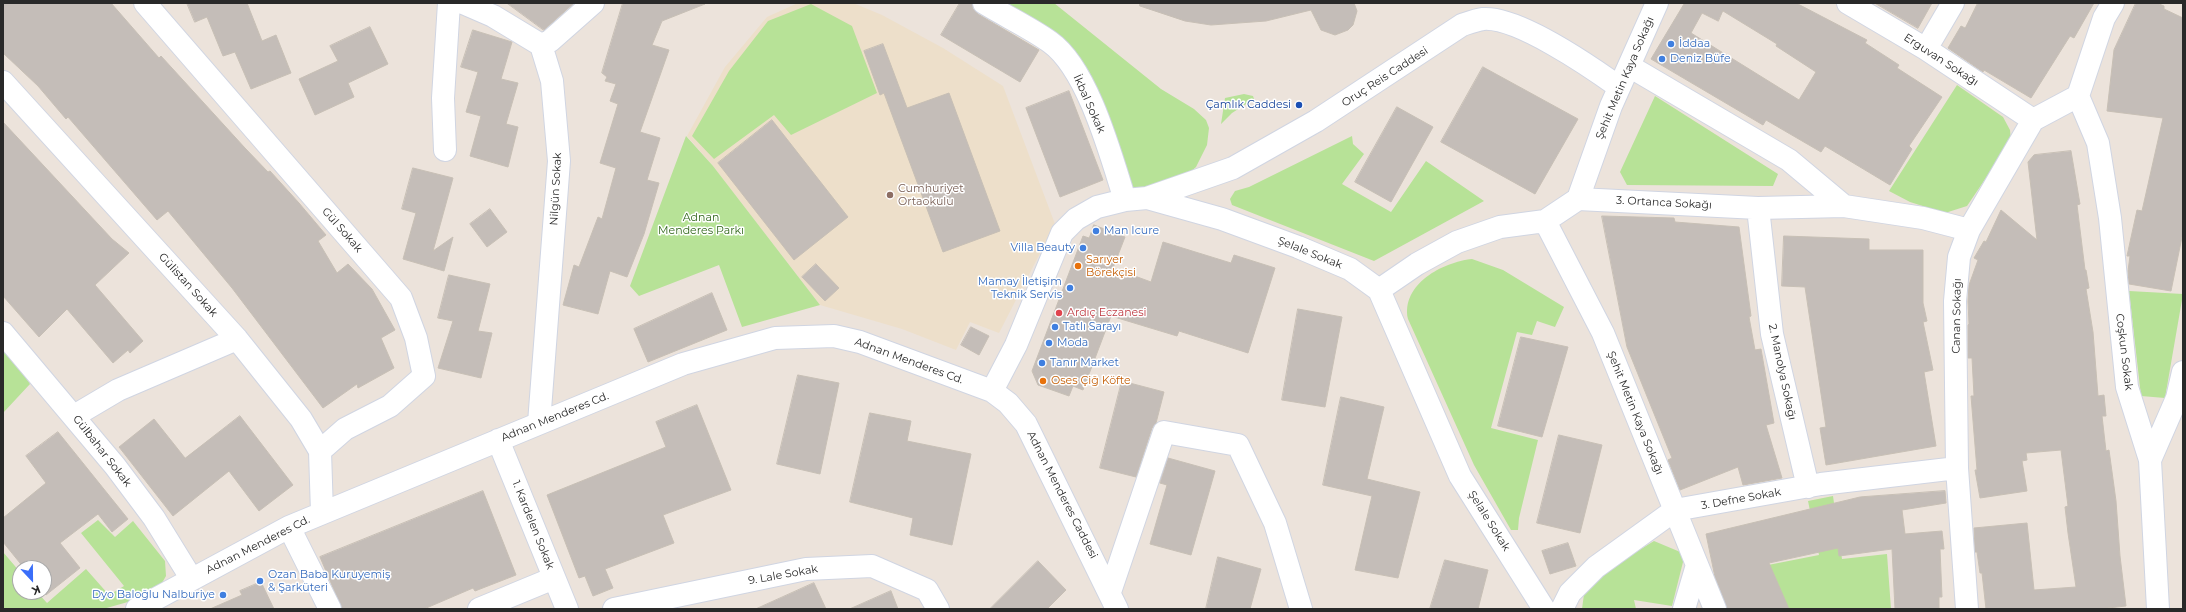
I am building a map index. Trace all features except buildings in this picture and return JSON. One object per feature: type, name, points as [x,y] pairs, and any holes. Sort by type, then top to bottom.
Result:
[{"type":"street","name":"Gül Sokak","points":[[145,3],[401,298],[416,338],[424,376],[390,406],[345,430],[320,451]]},
{"type":"street","points":[[445,150],[443,98],[449,3]]},
{"type":"street","points":[[463,3],[493,16],[541,45],[550,41],[593,3]]},
{"type":"street","name":"İkbal Sokak","points":[[984,3],[1050,42],[1070,62],[1085,90],[1109,151],[1136,199]]},
{"type":"street","name":"Şehit Metin Kaya Sokağı","points":[[1578,199],[1619,87],[1630,66],[1657,3]]},
{"type":"street","name":"Erguvan Sokağı","points":[[1848,3],[1926,49],[2033,120]]},
{"type":"street","points":[[1926,49],[1953,3]]},
{"type":"street","points":[[2033,120],[2078,96],[2104,18],[2114,3]]},
{"type":"street","name":"Oruç Reis Caddesi","points":[[1136,199],[1233,168],[1316,121],[1462,25],[1483,19],[1500,21],[1549,43],[1594,69],[1619,87]]},
{"type":"street","name":"Nilgün Sokak","points":[[540,423],[559,161],[552,81],[541,45]]},
{"type":"street","points":[[1630,66],[1789,160],[1844,206]]},
{"type":"street","name":"Gülistan Sokak","points":[[3,82],[237,339],[301,419],[320,451],[322,513]]},
{"type":"street","name":"Coşkun Sokak","points":[[2078,96],[2098,143],[2110,218],[2127,387],[2150,460],[2158,609]]},
{"type":"street","name":"Canan Sokağı","points":[[1967,609],[1957,468],[1955,301],[1960,258],[1969,230],[2033,120]]},
{"type":"street","name":"Şelale Sokak","points":[[992,391],[1016,345],[1062,233],[1076,219],[1097,207],[1136,199],[1222,219],[1298,247],[1350,269],[1379,290],[1460,476],[1544,609]]},
{"type":"street","points":[[1379,290],[1417,264],[1457,242],[1500,227],[1545,221],[1578,199]]},
{"type":"street","name":"3. Ortanca Sokağı","points":[[1578,199],[1758,208],[1844,206],[1923,218],[1969,230]]},
{"type":"street","name":"2. Manolya Sokağı","points":[[1758,208],[1772,334],[1808,487]]},
{"type":"street","name":"Şehit Metin Kaya Sokağı","points":[[1545,221],[1603,332],[1715,609]]},
{"type":"street","name":"Gülbahar Sokak","points":[[3,333],[74,416],[154,518],[191,578]]},
{"type":"street","name":"Adnan Menderes Cd.","points":[[137,609],[191,578],[289,527],[683,364],[775,338],[834,336],[860,342],[992,391]]},
{"type":"street","points":[[74,416],[118,390],[237,339]]},
{"type":"street","points":[[2150,460],[2177,398],[2183,372]]},
{"type":"street","name":"Adnan Menderes Caddesi","points":[[992,391],[1008,403],[1026,424],[1114,600]]},
{"type":"street","points":[[1114,600],[1164,432],[1238,445],[1275,523],[1301,609]]},
{"type":"street","name":"1. Kardelen Sokak","points":[[498,440],[567,609]]},
{"type":"street","name":"3. Defne Sokak","points":[[1562,609],[1570,593],[1596,567],[1674,510],[1808,487],[1957,468]]},
{"type":"street","points":[[289,527],[330,609]]},
{"type":"street","points":[[1684,609],[1697,565]]},
{"type":"street","name":"9. Lale Sokak","points":[[614,609],[806,569],[872,566],[927,590],[938,609]]},
{"type":"street","points":[[479,609],[554,578]]},
{"type":"shaded area","name":"Cumhuriyet Ortaokulu","points":[[798,3],[853,3],[882,15],[943,48],[1003,86],[1055,224],[999,333],[970,322],[956,350],[902,329],[820,305],[713,166],[687,136],[725,67],[767,17]]},
{"type":"green space","points":[[1003,3],[1054,3],[1161,89],[1194,109],[1206,120],[1209,128],[1207,145],[1196,167],[1187,175],[1138,193],[1124,182],[1089,71],[1049,34]]},
{"type":"green space","points":[[811,4],[852,26],[877,93],[791,135],[774,115],[714,159],[692,136],[729,71],[768,21]]},
{"type":"green space","points":[[1957,85],[2003,117],[2010,130],[2011,141],[1967,206],[1945,213],[1910,202],[1889,191]]},
{"type":"green space","points":[[1244,94],[1253,96],[1254,99],[1232,113],[1221,124],[1225,98]]},
{"type":"green space","points":[[1655,96],[1778,174],[1773,186],[1627,185],[1620,172]]},
{"type":"green space","name":"Adnan Menderes Parkı","points":[[686,136],[713,166],[820,305],[742,327],[719,265],[639,296],[630,286]]},
{"type":"green space","points":[[1352,136],[1353,144],[1364,154],[1342,184],[1391,212],[1426,161],[1484,201],[1374,261],[1232,205],[1230,199],[1235,191],[1249,187]]},
{"type":"green space","points":[[1472,259],[1503,270],[1564,307],[1555,327],[1537,321],[1532,335],[1517,332],[1491,428],[1538,440],[1519,518],[1518,530],[1511,530],[1474,465],[1408,319],[1408,306],[1411,295],[1426,277],[1449,265]]},
{"type":"green space","points":[[2129,291],[2183,294],[2165,398],[2141,396]]},
{"type":"green space","points":[[3,343],[30,384],[3,413]]},
{"type":"green space","points":[[1833,496],[1842,559],[1887,554],[1891,609],[1784,609],[1763,566],[1819,555],[1808,501]]},
{"type":"green space","points":[[98,520],[115,537],[133,521],[165,561],[166,576],[159,588],[142,598],[103,609],[3,609],[3,552],[12,563],[12,600],[44,600],[47,603],[86,569],[109,595],[124,586],[81,533]]},
{"type":"green space","points":[[1654,541],[1685,554],[1672,606],[1634,600],[1636,609],[1582,609],[1584,594],[1610,568]]},
{"type":"place","name":"İddaa","points":[[1671,44]]},
{"type":"place","name":"Deniz Büfe","points":[[1662,59]]},
{"type":"place","name":"Çamlık Caddesi","points":[[1299,105]]},
{"type":"place","name":"Cumhuriyet Ortaokulu","points":[[890,195]]},
{"type":"place","name":"Man Icure","points":[[1096,231]]},
{"type":"place","name":"Villa Beauty","points":[[1083,248]]},
{"type":"place","name":"Sarıyer Börekçisi","points":[[1078,266]]},
{"type":"place","name":"Mamay İletişim Teknik Servis","points":[[1070,288]]},
{"type":"place","name":"Ardıç Eczanesi","points":[[1059,313]]},
{"type":"place","name":"Tatlı Sarayı","points":[[1055,327]]},
{"type":"place","name":"Moda","points":[[1049,343]]},
{"type":"place","name":"Tanır Market","points":[[1042,363]]},
{"type":"place","name":"Oses Çiğ Köfte","points":[[1043,381]]},
{"type":"place","name":"Ozan Baba Kuruyemiş & Şarküteri","points":[[260,581]]},
{"type":"place","name":"Dyo Baloğlu Nalburiye","points":[[223,595]]}]
